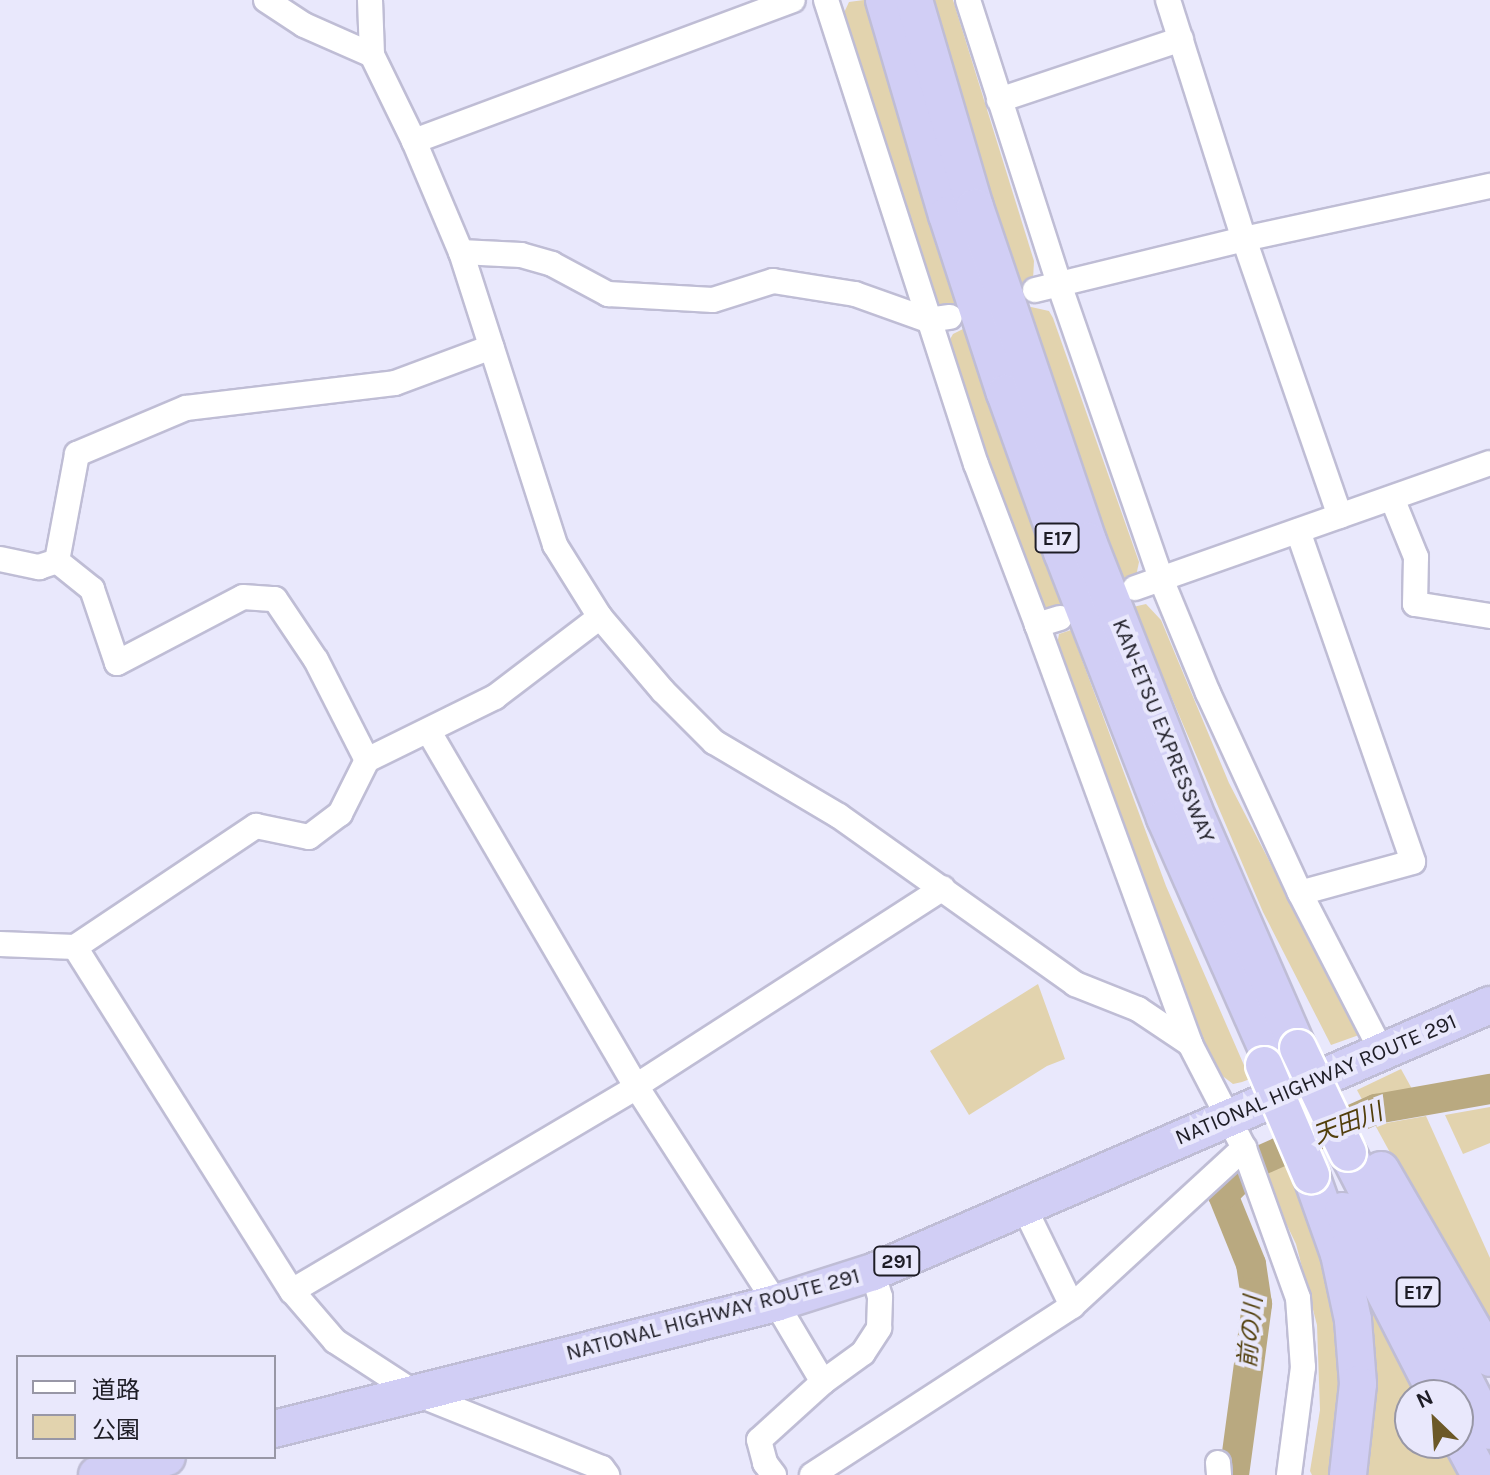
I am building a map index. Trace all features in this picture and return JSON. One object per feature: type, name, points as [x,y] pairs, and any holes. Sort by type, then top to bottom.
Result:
[{"type":"highway","name":"KAN-ETSU EXPRESSWAY","points":[[884,0],[947,215],[1005,393],[1115,694],[1179,813],[1336,1159],[1430,1379]]},
{"type":"highway","name":"KAN-ETSU EXPRESSWAY","points":[[914,0],[1032,384],[1179,813]]},
{"type":"highway","name":"NATIONAL HIGHWAY ROUTE 291","points":[[276,1428],[776,1303],[873,1272],[1024,1207],[1236,1133],[1382,1052],[1490,1005]]},
{"type":"highway","name":"KAN-ETSU EXPRESSWAY","points":[[1336,1159],[1490,1431]]},
{"type":"highway","points":[[1336,1159],[1490,1358]]},
{"type":"highway","points":[[1336,1159],[1339,1254],[1353,1320],[1358,1384],[1348,1475]]},
{"type":"highway","points":[[97,1475],[159,1459]]},
{"type":"street","points":[[266,0],[304,25],[372,55]]},
{"type":"street","points":[[370,0],[372,55],[414,141],[461,252],[555,545],[600,617],[663,691],[714,742],[839,816],[1075,984],[1138,1009],[1190,1044]]},
{"type":"street","points":[[414,141],[793,0]]},
{"type":"street","points":[[826,0],[939,318],[976,464],[1048,622],[1190,1044],[1236,1133],[1298,1298],[1303,1367],[1289,1475]]},
{"type":"street","points":[[968,0],[1059,284],[1161,579],[1208,693],[1300,893],[1382,1052]]},
{"type":"street","points":[[1168,0],[1244,239],[1340,516]]},
{"type":"street","points":[[999,100],[1181,39]]},
{"type":"street","points":[[1035,290],[1244,239],[1490,186]]},
{"type":"street","points":[[461,252],[521,255],[552,264],[608,294],[713,300],[773,281],[855,294],[939,318]]},
{"type":"street","points":[[57,561],[77,454],[186,408],[395,383],[492,347]]},
{"type":"street","points":[[1135,588],[1490,463]]},
{"type":"street","points":[[1392,498],[1416,557],[1415,604],[1490,616]]},
{"type":"street","points":[[1298,531],[1413,862],[1300,893]]},
{"type":"street","points":[[0,559],[39,567],[57,561]]},
{"type":"street","points":[[57,561],[92,589],[117,663],[243,597],[275,599],[316,660],[367,760]]},
{"type":"street","points":[[0,944],[75,947],[256,826],[309,837],[340,814],[367,760],[495,697],[600,617]]},
{"type":"street","points":[[429,732],[636,1087],[776,1303],[823,1382]]},
{"type":"street","points":[[292,1291],[636,1087],[943,888]]},
{"type":"street","points":[[75,947],[292,1291],[335,1341],[415,1393],[602,1468],[607,1475]]},
{"type":"street","points":[[812,1475],[1072,1306],[1236,1133]]},
{"type":"street","points":[[1024,1207],[1072,1306]]},
{"type":"street","points":[[774,1475],[765,1463],[759,1440],[823,1382],[863,1353],[879,1328],[880,1297],[873,1272]]},
{"type":"green space","points":[[864,0],[960,311],[933,306],[842,17],[849,2]]},
{"type":"green space","points":[[933,0],[953,0],[1034,261],[1033,280],[1019,291]]},
{"type":"green space","points":[[1031,307],[1049,311],[1053,318],[1139,562],[1135,581],[1125,586],[1024,309]]},
{"type":"green space","points":[[965,328],[1065,613],[1045,616],[1033,596],[948,343],[953,334]]},
{"type":"green space","points":[[1146,604],[1161,620],[1229,783],[1359,1035],[1331,1045],[1263,912],[1133,607]]},
{"type":"green space","points":[[1071,630],[1166,886],[1250,1079],[1233,1084],[1216,1071],[1192,1016],[1057,645],[1059,634]]},
{"type":"green space","points":[[1038,984],[1065,1059],[1047,1066],[969,1115],[930,1051]]},
{"type":"green space","points":[[1401,1069],[1417,1098],[1366,1107],[1357,1090]]},
{"type":"green space","points":[[1490,1107],[1490,1143],[1463,1154],[1445,1115]]},
{"type":"green space","points":[[1426,1116],[1490,1258],[1490,1336],[1375,1125]]},
{"type":"green space","points":[[1290,1158],[1347,1338],[1337,1475],[1312,1475],[1310,1471],[1320,1410],[1317,1325],[1296,1244],[1263,1175]]},
{"type":"green space","points":[[1360,1284],[1412,1379],[1394,1379],[1394,1459],[1455,1459],[1464,1475],[1360,1475]]},
{"type":"waterway","name":"天田川","points":[[1234,1475],[1257,1304],[1251,1264],[1223,1195],[1255,1163],[1376,1109],[1490,1089]]},
{"type":"water label","name":"前の川","points":[[1251,1332]]}]
